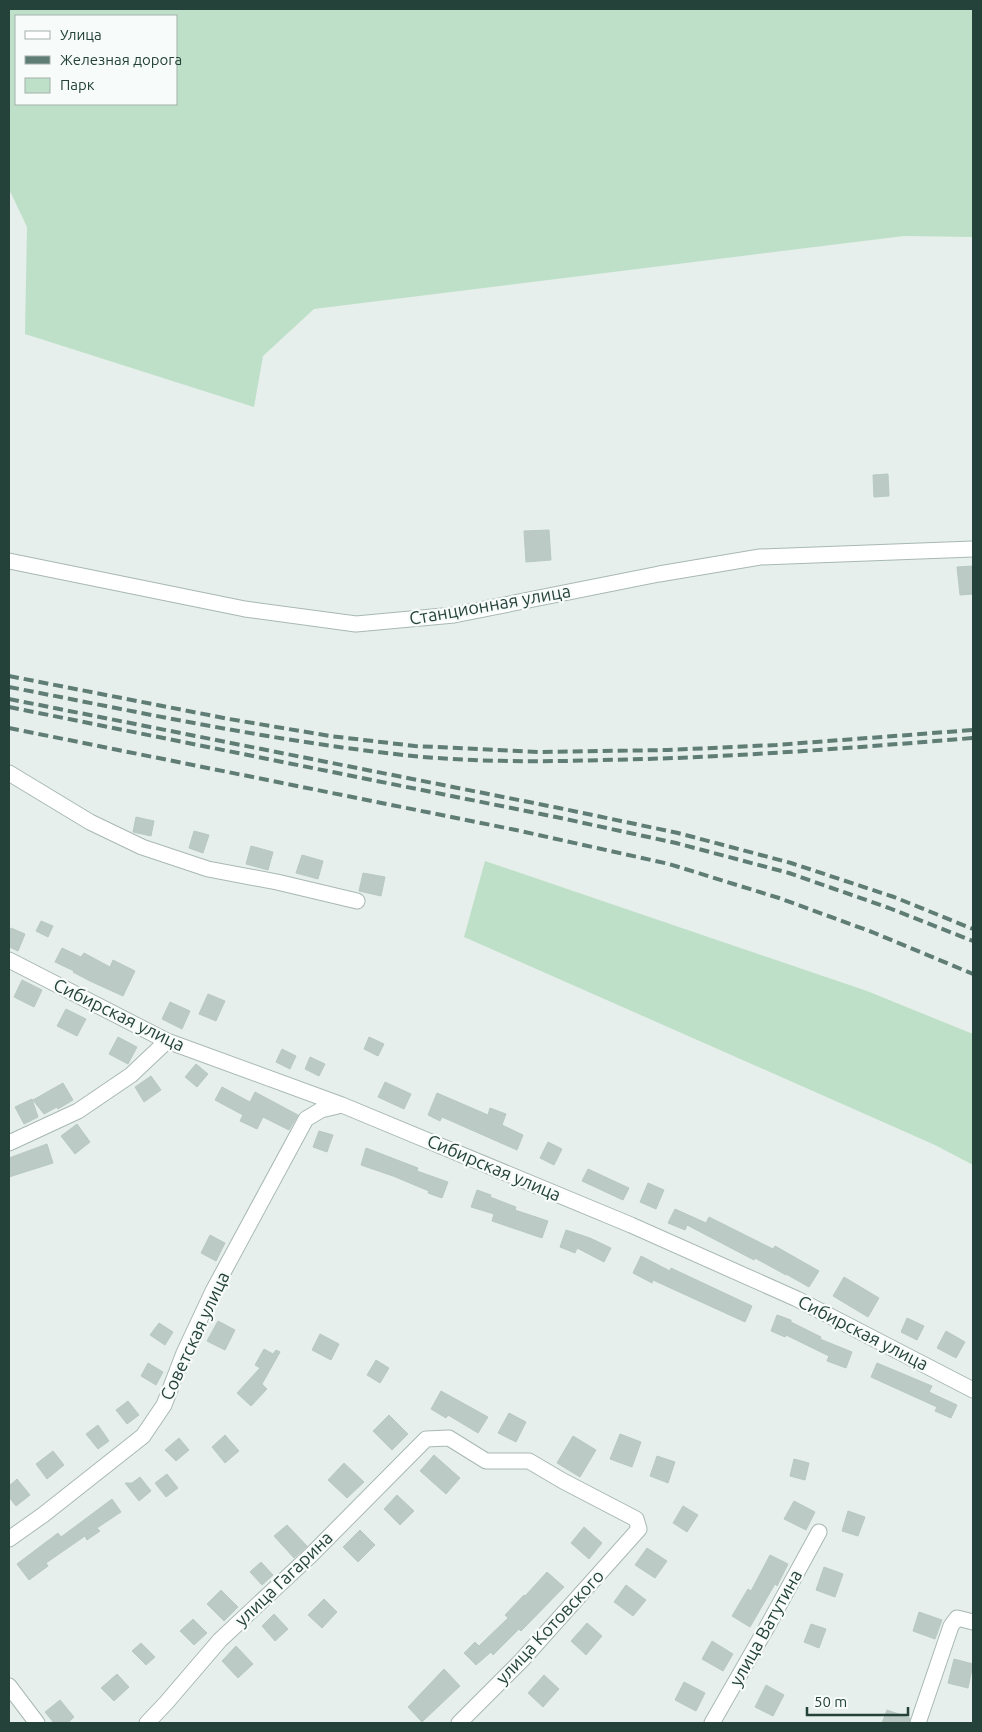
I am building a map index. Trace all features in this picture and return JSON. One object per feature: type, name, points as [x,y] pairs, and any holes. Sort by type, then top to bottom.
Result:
[{"type":"street","name":"Станционная улица","points":[[9,561],[245,609],[356,624],[454,615],[659,574],[760,557],[973,549]]},
{"type":"street","points":[[9,773],[90,822],[142,847],[208,869],[277,882],[357,901]]},
{"type":"street","name":"Сибирская улица","points":[[9,960],[167,1041],[342,1105],[631,1225],[797,1299],[973,1390]]},
{"type":"street","points":[[9,1142],[78,1111],[131,1075],[167,1041]]},
{"type":"street","name":"Советская улица","points":[[9,1539],[43,1515],[143,1436],[164,1405],[184,1353],[213,1291],[306,1119],[321,1110],[342,1105]]},
{"type":"street","name":"улица Гагарина","points":[[147,1723],[220,1640],[311,1556],[426,1439],[449,1438],[486,1461],[529,1461],[636,1519],[639,1529]]},
{"type":"street","name":"улица Котовского","points":[[458,1723],[522,1660],[639,1529]]},
{"type":"street","name":"улица Ватутина","points":[[712,1723],[819,1532]]},
{"type":"street","points":[[918,1723],[951,1626],[957,1618],[973,1622]]},
{"type":"street","points":[[9,1686],[37,1723]]},
{"type":"green space","points":[[9,9],[973,9],[973,237],[904,236],[314,309],[263,356],[254,407],[25,334],[27,227],[9,189]]},
{"type":"green space","points":[[485,861],[867,991],[973,1034],[973,1165],[935,1145],[464,937]]},
{"type":"building","points":[[888,474],[889,496],[874,497],[873,475]]},
{"type":"building","points":[[549,530],[551,560],[526,562],[524,531]]},
{"type":"building","points":[[973,566],[973,594],[960,595],[957,567]]},
{"type":"building","points":[[136,817],[154,821],[151,836],[133,832]]},
{"type":"building","points":[[194,831],[209,835],[203,853],[189,848]]},
{"type":"building","points":[[251,846],[273,852],[268,870],[246,864]]},
{"type":"building","points":[[302,855],[323,861],[318,879],[296,873]]},
{"type":"building","points":[[363,873],[385,877],[381,896],[359,891]]},
{"type":"building","points":[[41,921],[53,926],[48,937],[36,931]]},
{"type":"building","points":[[11,928],[25,934],[18,951],[9,947]]},
{"type":"building","points":[[62,948],[81,957],[84,953],[110,967],[113,960],[135,971],[123,996],[55,962]]},
{"type":"building","points":[[22,980],[42,990],[34,1007],[14,997]]},
{"type":"building","points":[[208,994],[225,1001],[216,1021],[199,1014]]},
{"type":"building","points":[[170,1002],[190,1011],[182,1029],[162,1019]]},
{"type":"building","points":[[66,1009],[86,1019],[77,1036],[57,1026]]},
{"type":"building","points":[[118,1037],[137,1047],[128,1064],[109,1054]]},
{"type":"building","points":[[369,1037],[384,1044],[378,1056],[364,1049]]},
{"type":"building","points":[[282,1049],[296,1056],[290,1069],[276,1062]]},
{"type":"building","points":[[310,1057],[325,1064],[319,1076],[305,1069]]},
{"type":"building","points":[[196,1064],[208,1074],[197,1087],[185,1077]]},
{"type":"building","points":[[151,1076],[161,1090],[144,1102],[135,1087]]},
{"type":"building","points":[[385,1082],[411,1094],[404,1109],[378,1097]]},
{"type":"building","points":[[63,1083],[73,1100],[58,1109],[57,1107],[44,1114],[33,1100]]},
{"type":"building","points":[[222,1087],[250,1102],[255,1092],[298,1115],[289,1130],[263,1117],[257,1129],[240,1121],[243,1115],[215,1100]]},
{"type":"building","points":[[437,1093],[488,1115],[490,1108],[506,1114],[502,1125],[523,1135],[517,1150],[442,1117],[440,1121],[428,1115]]},
{"type":"building","points":[[32,1099],[38,1117],[24,1124],[15,1107]]},
{"type":"building","points":[[77,1124],[90,1142],[75,1154],[61,1136]]},
{"type":"building","points":[[319,1131],[333,1135],[327,1152],[313,1147]]},
{"type":"building","points":[[548,1142],[562,1149],[554,1165],[540,1158]]},
{"type":"building","points":[[47,1144],[53,1163],[9,1177],[9,1158]]},
{"type":"building","points":[[366,1148],[418,1168],[417,1171],[448,1182],[442,1198],[393,1176],[361,1165]]},
{"type":"building","points":[[588,1169],[629,1188],[623,1200],[582,1181]]},
{"type":"building","points":[[648,1183],[664,1190],[656,1209],[640,1202]]},
{"type":"building","points":[[477,1190],[516,1207],[515,1210],[548,1221],[542,1238],[492,1221],[494,1214],[471,1207]]},
{"type":"building","points":[[675,1209],[706,1223],[709,1217],[773,1249],[775,1246],[819,1271],[809,1287],[687,1225],[685,1230],[668,1223]]},
{"type":"building","points":[[566,1230],[611,1248],[604,1262],[577,1248],[575,1253],[560,1247]]},
{"type":"building","points":[[210,1235],[225,1243],[216,1261],[201,1253]]},
{"type":"building","points":[[641,1256],[670,1271],[671,1268],[752,1306],[745,1322],[653,1280],[652,1283],[633,1273]]},
{"type":"building","points":[[844,1277],[879,1298],[868,1317],[833,1296]]},
{"type":"building","points":[[777,1315],[791,1320],[791,1322],[821,1337],[820,1339],[852,1352],[846,1368],[827,1361],[829,1356],[786,1335],[785,1337],[771,1331]]},
{"type":"building","points":[[907,1318],[924,1326],[917,1340],[901,1332]]},
{"type":"building","points":[[218,1321],[235,1330],[225,1350],[207,1341]]},
{"type":"building","points":[[159,1323],[173,1332],[165,1345],[150,1335]]},
{"type":"building","points":[[946,1331],[965,1342],[956,1358],[937,1348]]},
{"type":"building","points":[[320,1334],[339,1344],[331,1360],[312,1350]]},
{"type":"building","points":[[264,1349],[273,1354],[276,1350],[280,1352],[262,1384],[267,1389],[251,1406],[237,1393],[260,1368],[255,1365]]},
{"type":"building","points":[[376,1360],[389,1368],[380,1383],[367,1375]]},
{"type":"building","points":[[148,1363],[163,1372],[156,1385],[141,1376]]},
{"type":"building","points":[[877,1363],[932,1386],[929,1392],[957,1405],[951,1418],[935,1411],[937,1407],[871,1377]]},
{"type":"building","points":[[441,1391],[488,1417],[478,1433],[448,1415],[446,1418],[431,1409]]},
{"type":"building","points":[[128,1401],[139,1415],[127,1424],[116,1410]]},
{"type":"building","points":[[509,1413],[526,1422],[516,1442],[498,1433]]},
{"type":"building","points":[[389,1415],[408,1434],[392,1450],[373,1431]]},
{"type":"building","points":[[98,1425],[109,1441],[98,1449],[86,1434]]},
{"type":"building","points":[[620,1434],[641,1442],[632,1467],[610,1459]]},
{"type":"building","points":[[225,1435],[239,1451],[225,1463],[212,1447]]},
{"type":"building","points":[[573,1436],[596,1450],[580,1477],[557,1463]]},
{"type":"building","points":[[179,1438],[189,1450],[176,1461],[165,1450]]},
{"type":"building","points":[[53,1451],[64,1465],[47,1479],[36,1464]]},
{"type":"building","points":[[434,1455],[460,1478],[446,1494],[420,1471]]},
{"type":"building","points":[[657,1456],[675,1462],[668,1483],[650,1476]]},
{"type":"building","points":[[794,1459],[809,1463],[805,1480],[790,1476]]},
{"type":"building","points":[[344,1463],[364,1482],[347,1498],[328,1480]]},
{"type":"building","points":[[167,1474],[178,1488],[166,1497],[155,1483]]},
{"type":"building","points":[[140,1477],[151,1491],[139,1501],[125,1483],[132,1483]]},
{"type":"building","points":[[17,1479],[30,1495],[16,1506],[9,1497],[9,1486]]},
{"type":"building","points":[[397,1495],[414,1511],[400,1525],[384,1509]]},
{"type":"building","points":[[112,1499],[121,1512],[97,1528],[100,1531],[87,1540],[85,1536],[46,1563],[48,1566],[29,1580],[17,1564],[58,1533],[61,1537]]},
{"type":"building","points":[[794,1501],[815,1512],[806,1530],[784,1519]]},
{"type":"building","points":[[683,1506],[698,1515],[687,1532],[673,1523]]},
{"type":"building","points":[[848,1511],[865,1517],[858,1536],[842,1531]]},
{"type":"building","points":[[287,1525],[307,1546],[294,1558],[274,1536]]},
{"type":"building","points":[[584,1527],[602,1543],[589,1559],[571,1543]]},
{"type":"building","points":[[360,1530],[375,1545],[358,1562],[343,1547]]},
{"type":"building","points":[[647,1548],[667,1561],[655,1578],[635,1565]]},
{"type":"building","points":[[770,1555],[788,1564],[777,1586],[775,1584],[750,1627],[732,1616],[748,1589],[751,1591]]},
{"type":"building","points":[[261,1562],[273,1575],[262,1585],[250,1572]]},
{"type":"building","points":[[824,1567],[843,1574],[835,1597],[816,1590]]},
{"type":"building","points":[[547,1572],[564,1587],[521,1631],[519,1629],[493,1655],[491,1652],[476,1665],[464,1653],[475,1642],[479,1646],[508,1618],[505,1615]]},
{"type":"building","points":[[626,1585],[646,1600],[633,1616],[614,1602]]},
{"type":"building","points":[[221,1590],[238,1607],[224,1621],[207,1604]]},
{"type":"building","points":[[324,1599],[337,1612],[322,1628],[308,1615]]},
{"type":"building","points":[[919,1612],[942,1620],[935,1639],[913,1631]]},
{"type":"building","points":[[274,1614],[288,1629],[275,1641],[262,1626]]},
{"type":"building","points":[[193,1619],[207,1633],[194,1645],[180,1631]]},
{"type":"building","points":[[587,1623],[602,1636],[586,1655],[571,1641]]},
{"type":"building","points":[[811,1624],[826,1629],[819,1648],[804,1642]]},
{"type":"building","points":[[712,1641],[733,1654],[723,1671],[702,1659]]},
{"type":"building","points":[[141,1643],[155,1657],[146,1665],[132,1651]]},
{"type":"building","points":[[236,1646],[253,1664],[238,1678],[222,1661]]},
{"type":"building","points":[[954,1659],[973,1664],[968,1688],[948,1683]]},
{"type":"building","points":[[444,1669],[460,1686],[422,1722],[408,1707]]},
{"type":"building","points":[[117,1674],[129,1687],[114,1701],[101,1688]]},
{"type":"building","points":[[544,1675],[559,1689],[543,1707],[528,1693]]},
{"type":"building","points":[[684,1682],[705,1693],[696,1711],[675,1700]]},
{"type":"building","points":[[766,1685],[784,1695],[773,1716],[755,1707]]},
{"type":"building","points":[[60,1700],[74,1717],[68,1723],[54,1723],[45,1712]]},
{"type":"building","points":[[887,1710],[910,1718],[909,1723],[882,1723]]},
{"type":"railway","points":[[9,676],[229,719],[330,736],[415,746],[539,752],[668,750],[776,745],[973,730]]},
{"type":"railway","points":[[9,687],[160,717],[311,743],[413,756],[460,759],[508,761],[649,759],[835,749],[973,738]]},
{"type":"railway","points":[[9,699],[678,833],[791,863],[894,897],[973,929]]},
{"type":"railway","points":[[9,707],[556,817],[676,843],[789,873],[889,908],[973,941]]},
{"type":"railway","points":[[9,728],[516,830],[669,864],[779,898],[872,932],[973,974]]}]
